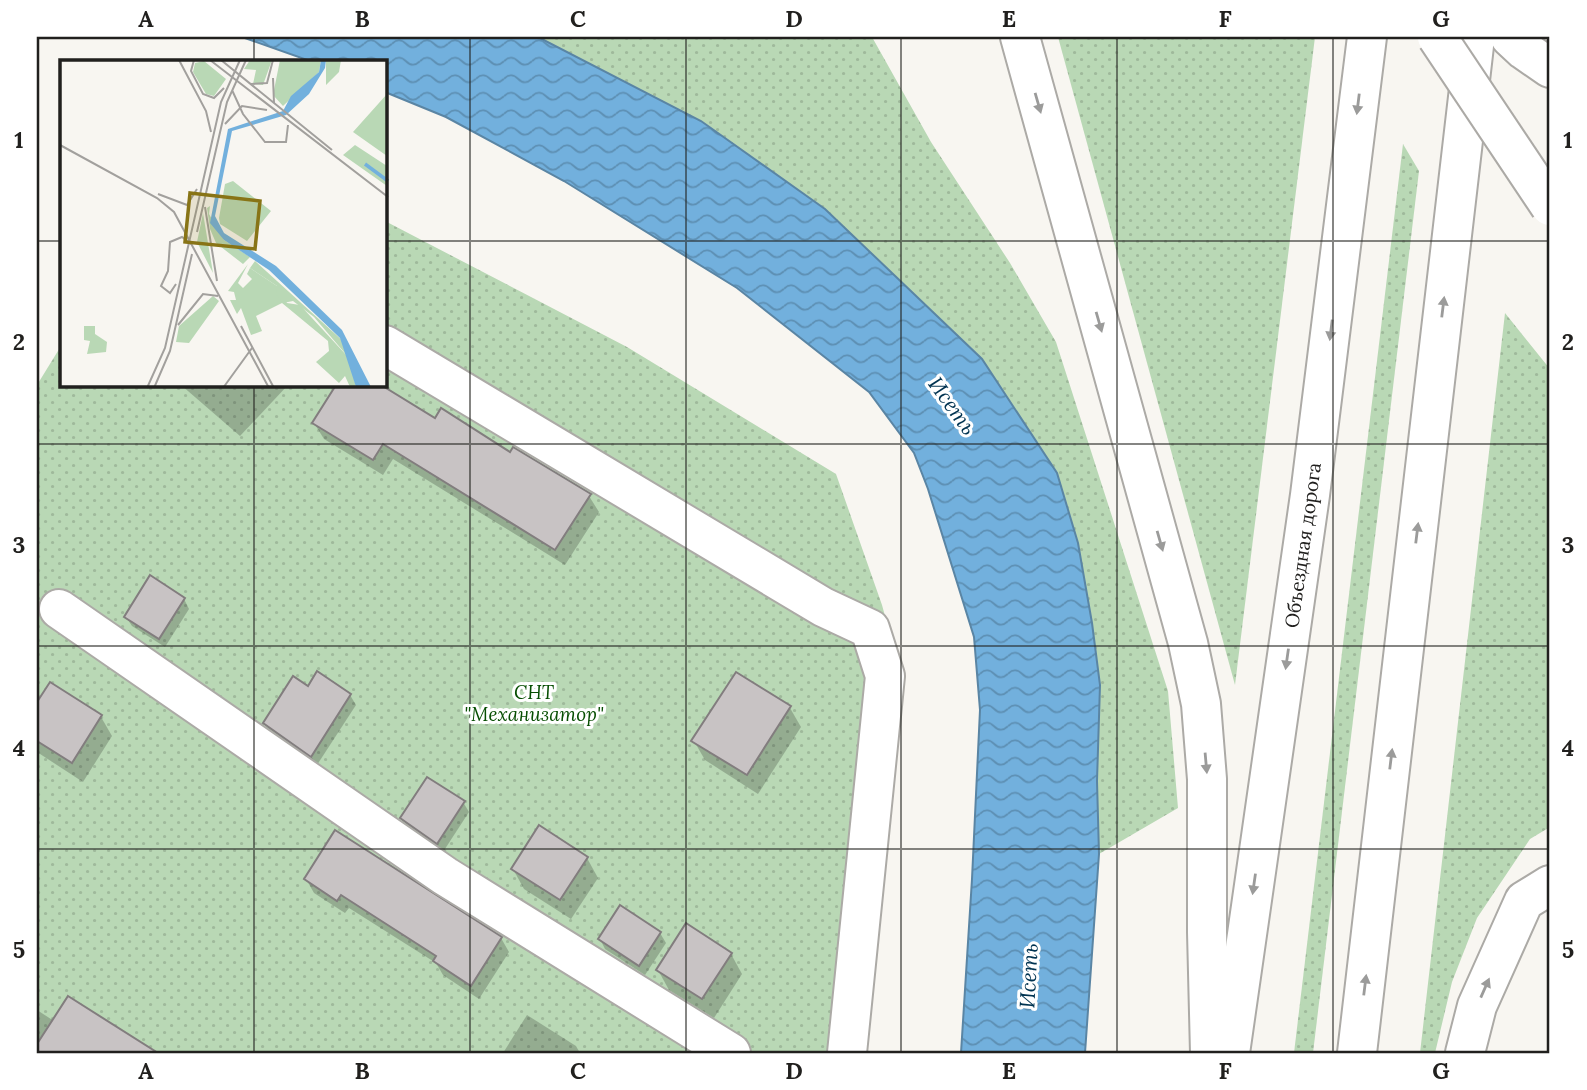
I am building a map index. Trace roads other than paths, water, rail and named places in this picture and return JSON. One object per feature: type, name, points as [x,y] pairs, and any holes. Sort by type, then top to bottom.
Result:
[{"type":"main road","points":[[1020,37],[1188,643],[1201,704],[1208,779],[1207,932],[1210,1053]]},
{"type":"main road","name":"Объездная дорога","points":[[1230,1053],[1310,495],[1367,37]]},
{"type":"main road","points":[[1437,37],[1550,206]]},
{"type":"main road","points":[[1357,1053],[1475,37]]},
{"type":"main road","points":[[1510,37],[1550,68]]},
{"type":"main road","points":[[387,346],[823,607],[870,629],[885,676],[847,1053]]},
{"type":"main road","points":[[59,609],[444,876],[731,1053]]},
{"type":"main road","points":[[1465,1053],[1477,1006],[1524,901],[1550,885]]},
{"type":"water","name":"Исеть","points":[[242,37],[538,37],[701,121],[825,209],[982,359],[1057,473],[1078,543],[1092,623],[1100,685],[1097,781],[1099,854],[1085,1053],[961,1053],[980,710],[974,637],[928,489],[914,453],[869,392],[737,288],[564,181],[446,117],[387,93],[387,60],[307,60]]},
{"type":"park label","name":"СНТ \"Механизатор\"","points":[[534,703]]}]
